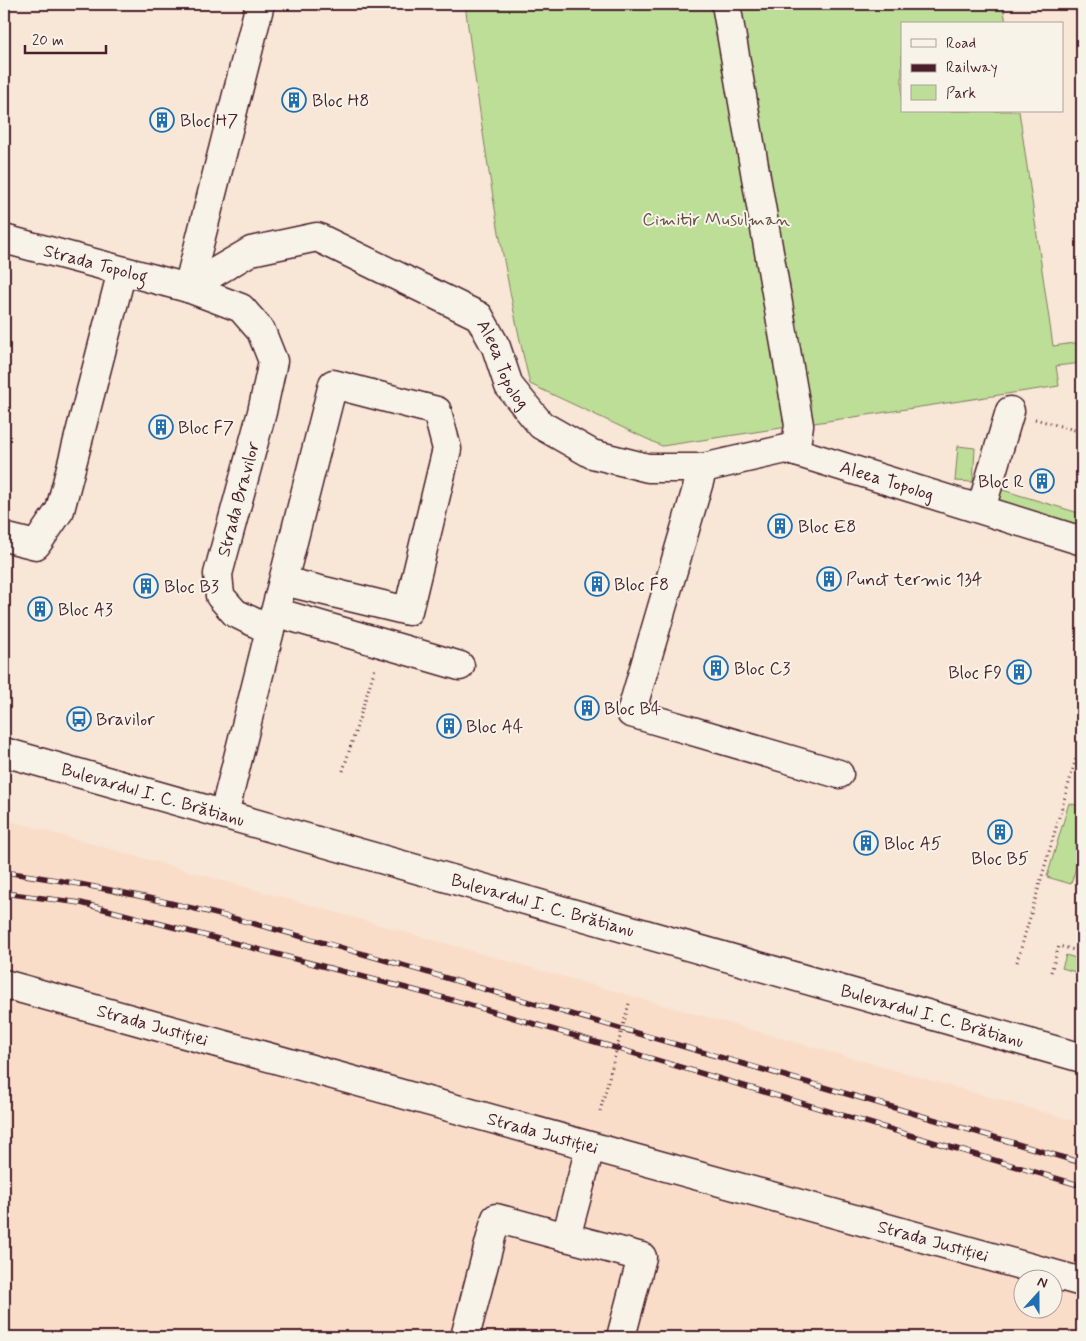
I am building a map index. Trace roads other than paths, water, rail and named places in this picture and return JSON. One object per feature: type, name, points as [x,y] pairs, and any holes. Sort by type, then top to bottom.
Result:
[{"type":"street","points":[[188,288],[260,4]]},
{"type":"street","points":[[726,4],[799,425],[795,452]]},
{"type":"street","name":"Aleea Topolog","points":[[188,288],[251,251],[318,237],[479,316],[496,347],[509,386],[542,425],[592,454],[648,468],[703,468],[786,449],[1082,541]]},
{"type":"street","name":"Strada Topolog","points":[[4,239],[188,288]]},
{"type":"street","points":[[4,537],[36,545],[60,510],[122,271]]},
{"type":"street","name":"Strada Bravilor","points":[[188,288],[241,308],[261,331],[273,362],[262,412],[218,574],[220,596],[235,613],[383,644],[460,666]]},
{"type":"street","points":[[224,814],[332,384],[437,410],[447,449],[408,611],[283,580]]},
{"type":"street","points":[[981,509],[1010,411]]},
{"type":"street","points":[[703,468],[630,713],[839,774]]},
{"type":"street","name":"Bulevardul I. C. Brătianu","points":[[4,752],[1082,1058]]},
{"type":"street","name":"Strada Justiției","points":[[4,984],[590,1148],[1082,1282]]},
{"type":"street","points":[[566,1237],[590,1148]]},
{"type":"street","points":[[465,1337],[496,1218],[642,1257],[621,1337]]},
{"type":"railway","points":[[4,872],[126,893],[246,921],[1082,1163]]},
{"type":"railway","points":[[4,893],[81,903],[467,1004],[1082,1186]]},
{"type":"place","name":"Bloc H8","points":[[294,100]]},
{"type":"place","name":"Bloc H7","points":[[162,120]]},
{"type":"place","name":"Bloc F7","points":[[161,427]]},
{"type":"place","name":"Bloc R","points":[[1042,481]]},
{"type":"place","name":"Bloc E8","points":[[780,526]]},
{"type":"place","name":"Punct termic 134","points":[[829,579]]},
{"type":"place","name":"Bloc F8","points":[[597,584]]},
{"type":"place","name":"Bloc B3","points":[[146,586]]},
{"type":"place","name":"Bloc A3","points":[[40,609]]},
{"type":"place","name":"Bloc C3","points":[[716,668]]},
{"type":"place","name":"Bloc F9","points":[[1019,672]]},
{"type":"place","name":"Bloc B4","points":[[587,708]]},
{"type":"place","name":"Bravilor","points":[[79,719]]},
{"type":"place","name":"Bloc A4","points":[[449,726]]},
{"type":"place","name":"Bloc B5","points":[[1000,832]]},
{"type":"place","name":"Bloc A5","points":[[866,843]]},
{"type":"park label","name":"Cimitir Musulman","points":[[716,219]]}]
